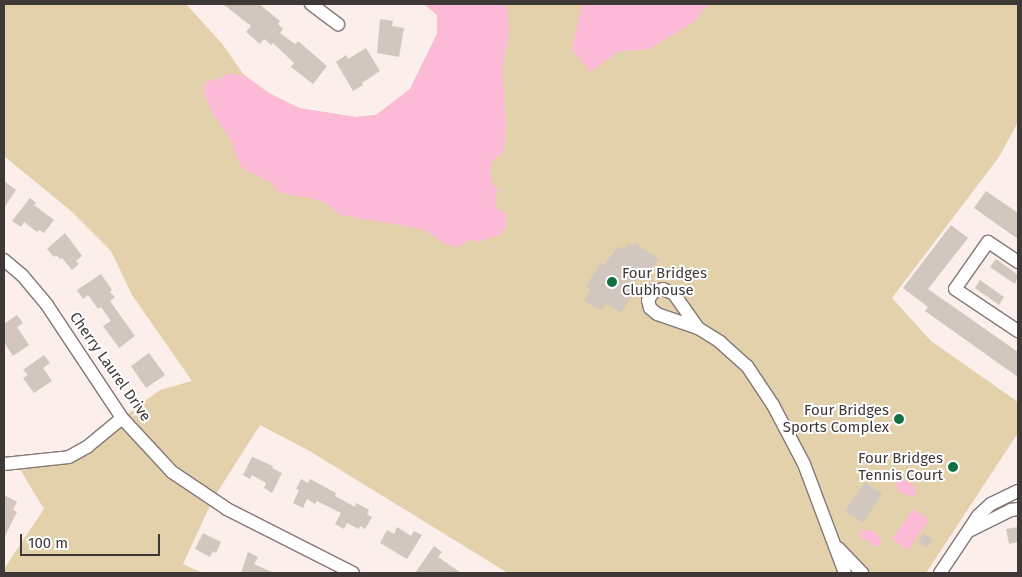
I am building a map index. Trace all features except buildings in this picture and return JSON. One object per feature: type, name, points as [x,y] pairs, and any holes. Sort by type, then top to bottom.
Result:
[{"type":"street","points":[[311,4],[338,24]]},
{"type":"street","points":[[1018,262],[988,242],[954,289],[1018,331]]},
{"type":"street","name":"Cherry Laurel Drive","points":[[4,260],[22,275],[47,305],[122,418],[176,475],[227,509],[353,573]]},
{"type":"street","points":[[698,328],[720,342],[747,366],[773,405],[804,464],[845,573]]},
{"type":"street","points":[[4,464],[69,457],[87,446],[122,418]]},
{"type":"street","points":[[940,573],[978,516],[991,504],[1018,491]]},
{"type":"street","points":[[970,530],[1011,510],[1018,509]]},
{"type":"street","points":[[833,543],[862,573]]},
{"type":"shaded area","points":[[4,4],[186,4],[223,45],[244,75],[269,93],[299,108],[355,117],[376,115],[410,89],[437,34],[437,15],[424,4],[1018,4],[1018,122],[999,157],[892,298],[931,341],[1018,402],[1018,433],[926,573],[508,573],[308,450],[260,425],[213,499],[183,564],[202,573],[4,573],[4,569],[44,509],[15,461],[69,457],[160,390],[192,381],[132,295],[111,251],[71,211],[4,156]]},
{"type":"shaded area","points":[[424,4],[505,4],[508,14],[509,34],[502,67],[506,124],[505,142],[502,153],[493,161],[490,171],[492,183],[498,190],[495,199],[497,209],[506,213],[506,227],[502,234],[479,242],[469,240],[458,247],[445,244],[428,232],[416,228],[340,215],[326,203],[277,191],[272,183],[244,169],[240,165],[230,138],[212,113],[204,92],[206,82],[221,78],[229,73],[244,75],[269,93],[299,108],[355,117],[376,115],[410,89],[437,34],[437,15]]},
{"type":"shaded area","points":[[582,4],[708,4],[694,22],[649,49],[617,52],[591,72],[572,50]]},
{"type":"shaded area","points":[[898,477],[915,487],[916,495],[911,496],[900,493],[895,484]]},
{"type":"shaded area","points":[[913,509],[929,520],[908,550],[892,539]]},
{"type":"shaded area","points":[[863,529],[875,532],[881,540],[879,546],[874,547],[868,540],[862,539],[859,534]]},
{"type":"place","name":"Four Bridges Clubhouse","points":[[612,282]]},
{"type":"place","name":"Four Bridges Sports Complex","points":[[899,419]]},
{"type":"place","name":"Four Bridges Tennis Court","points":[[953,467]]}]
